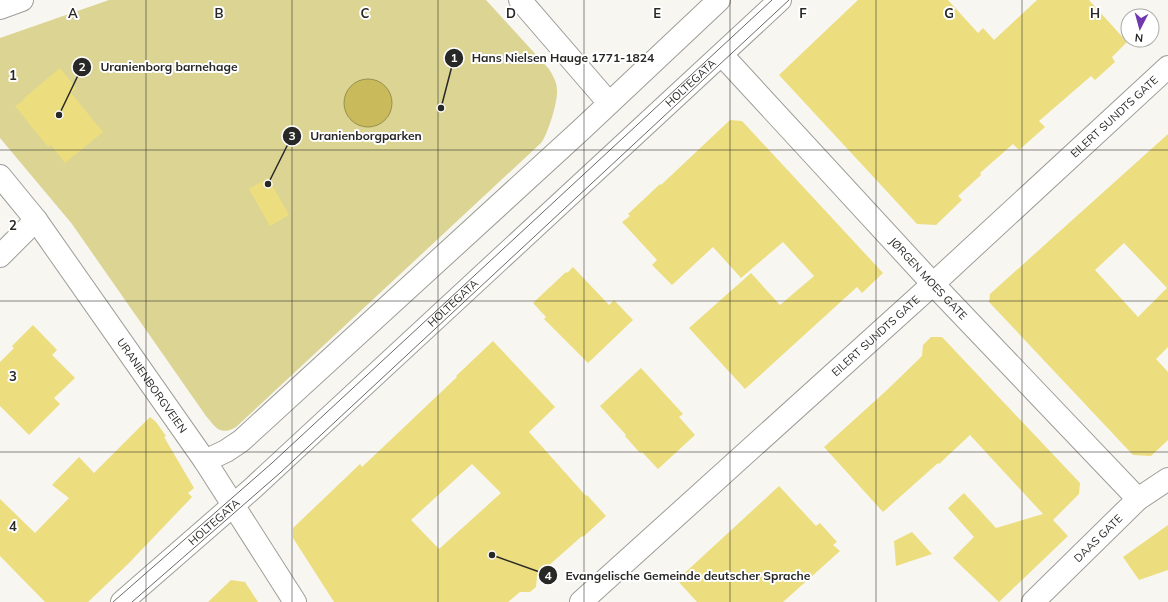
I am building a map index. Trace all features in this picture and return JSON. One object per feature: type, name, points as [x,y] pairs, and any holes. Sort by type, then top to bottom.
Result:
[{"type":"street","points":[[0,8],[22,0]]},
{"type":"street","points":[[520,0],[609,103]]},
{"type":"street","points":[[205,461],[226,451],[241,441],[609,103],[718,0]]},
{"type":"street","name":"HOLTEGATA","points":[[122,602],[234,505],[780,0]]},
{"type":"street","name":"JØRGEN MOES GATE","points":[[722,55],[933,284],[1138,499]]},
{"type":"street","name":"EILERT SUNDTS GATE","points":[[581,602],[933,284],[1168,67]]},
{"type":"street","name":"URANIENBORGVEIEN","points":[[0,176],[36,220],[205,461],[295,602]]},
{"type":"street","points":[[0,256],[36,220]]},
{"type":"street","name":"DAAS GATE","points":[[1033,602],[1138,499],[1168,479]]},
{"type":"shaded area","points":[[109,0],[486,0],[549,69],[557,87],[554,109],[547,132],[541,143],[236,427],[231,430],[222,431],[206,416],[72,224],[0,138],[0,38]]},
{"type":"shaded area","points":[[368,79],[377,81],[385,86],[390,94],[392,103],[390,112],[385,120],[377,125],[368,127],[359,125],[351,120],[346,112],[344,103],[346,94],[351,86],[359,81]]},
{"type":"building","points":[[858,0],[948,0],[978,33],[983,28],[994,40],[1037,0],[1089,0],[1120,34],[1121,48],[1112,57],[1115,62],[1095,80],[1091,76],[1039,121],[1045,127],[1019,150],[1013,144],[980,173],[981,175],[958,196],[962,200],[936,225],[917,224],[779,75]]},
{"type":"building","points":[[60,68],[76,88],[71,93],[103,132],[65,163],[51,145],[48,147],[15,106],[24,100],[23,99]]},
{"type":"building","points":[[730,120],[742,121],[883,273],[862,293],[857,287],[745,389],[689,328],[751,273],[780,305],[814,276],[783,242],[741,278],[713,247],[672,285],[652,265],[657,260],[622,222],[630,216],[628,214]]},
{"type":"building","points":[[1168,134],[1168,347],[1156,359],[1168,372],[1168,440],[1151,456],[1133,455],[989,302],[990,294]],"holes":[[[1124,243],[1167,288],[1138,317],[1095,270]]]},
{"type":"building","points":[[268,178],[289,215],[270,226],[249,189]]},
{"type":"building","points":[[573,267],[609,305],[614,300],[633,320],[588,363],[544,319],[546,317],[533,303]]},
{"type":"building","points":[[33,325],[57,350],[52,355],[75,378],[54,398],[60,404],[29,435],[0,406],[0,362],[14,348],[12,346]]},
{"type":"building","points":[[931,337],[942,337],[1080,483],[1079,494],[1053,520],[1068,536],[999,602],[953,558],[974,537],[948,508],[964,493],[996,528],[1043,514],[970,435],[883,512],[824,447],[922,356],[923,345]]},
{"type":"building","points":[[493,341],[555,407],[529,432],[586,496],[587,495],[606,516],[537,576],[536,587],[530,592],[520,592],[508,602],[334,602],[293,538],[293,528],[360,464],[362,467],[457,377],[456,376]],"holes":[[[472,464],[501,493],[439,549],[411,520]]]},
{"type":"building","points":[[641,368],[683,414],[679,417],[695,435],[658,469],[642,452],[640,453],[600,406]]},
{"type":"building","points":[[150,417],[156,422],[166,436],[164,437],[194,488],[188,493],[192,497],[129,563],[88,602],[45,602],[0,556],[0,499],[35,533],[69,498],[52,485],[79,457],[94,473]]},
{"type":"building","points":[[779,486],[816,526],[820,523],[837,542],[833,545],[840,551],[783,602],[697,602],[677,580]]},
{"type":"building","points":[[1168,525],[1168,570],[1139,580],[1123,557]]},
{"type":"building","points":[[912,532],[932,554],[896,566],[894,541]]},
{"type":"building","points":[[231,580],[245,582],[258,602],[208,602]]},
{"type":"tram line","points":[[113,602],[272,463],[772,0]]},
{"type":"tram line","points":[[132,602],[280,473],[789,0]]},
{"type":"place","name":"Hans Nielsen Hauge 1771-1824","points":[[441,108]]},
{"type":"place","name":"Uranienborg barnehage","points":[[59,115]]},
{"type":"place","name":"Uranienborgparken","points":[[268,184]]},
{"type":"place","name":"Evangelische Gemeinde deutscher Sprache","points":[[492,555]]}]
